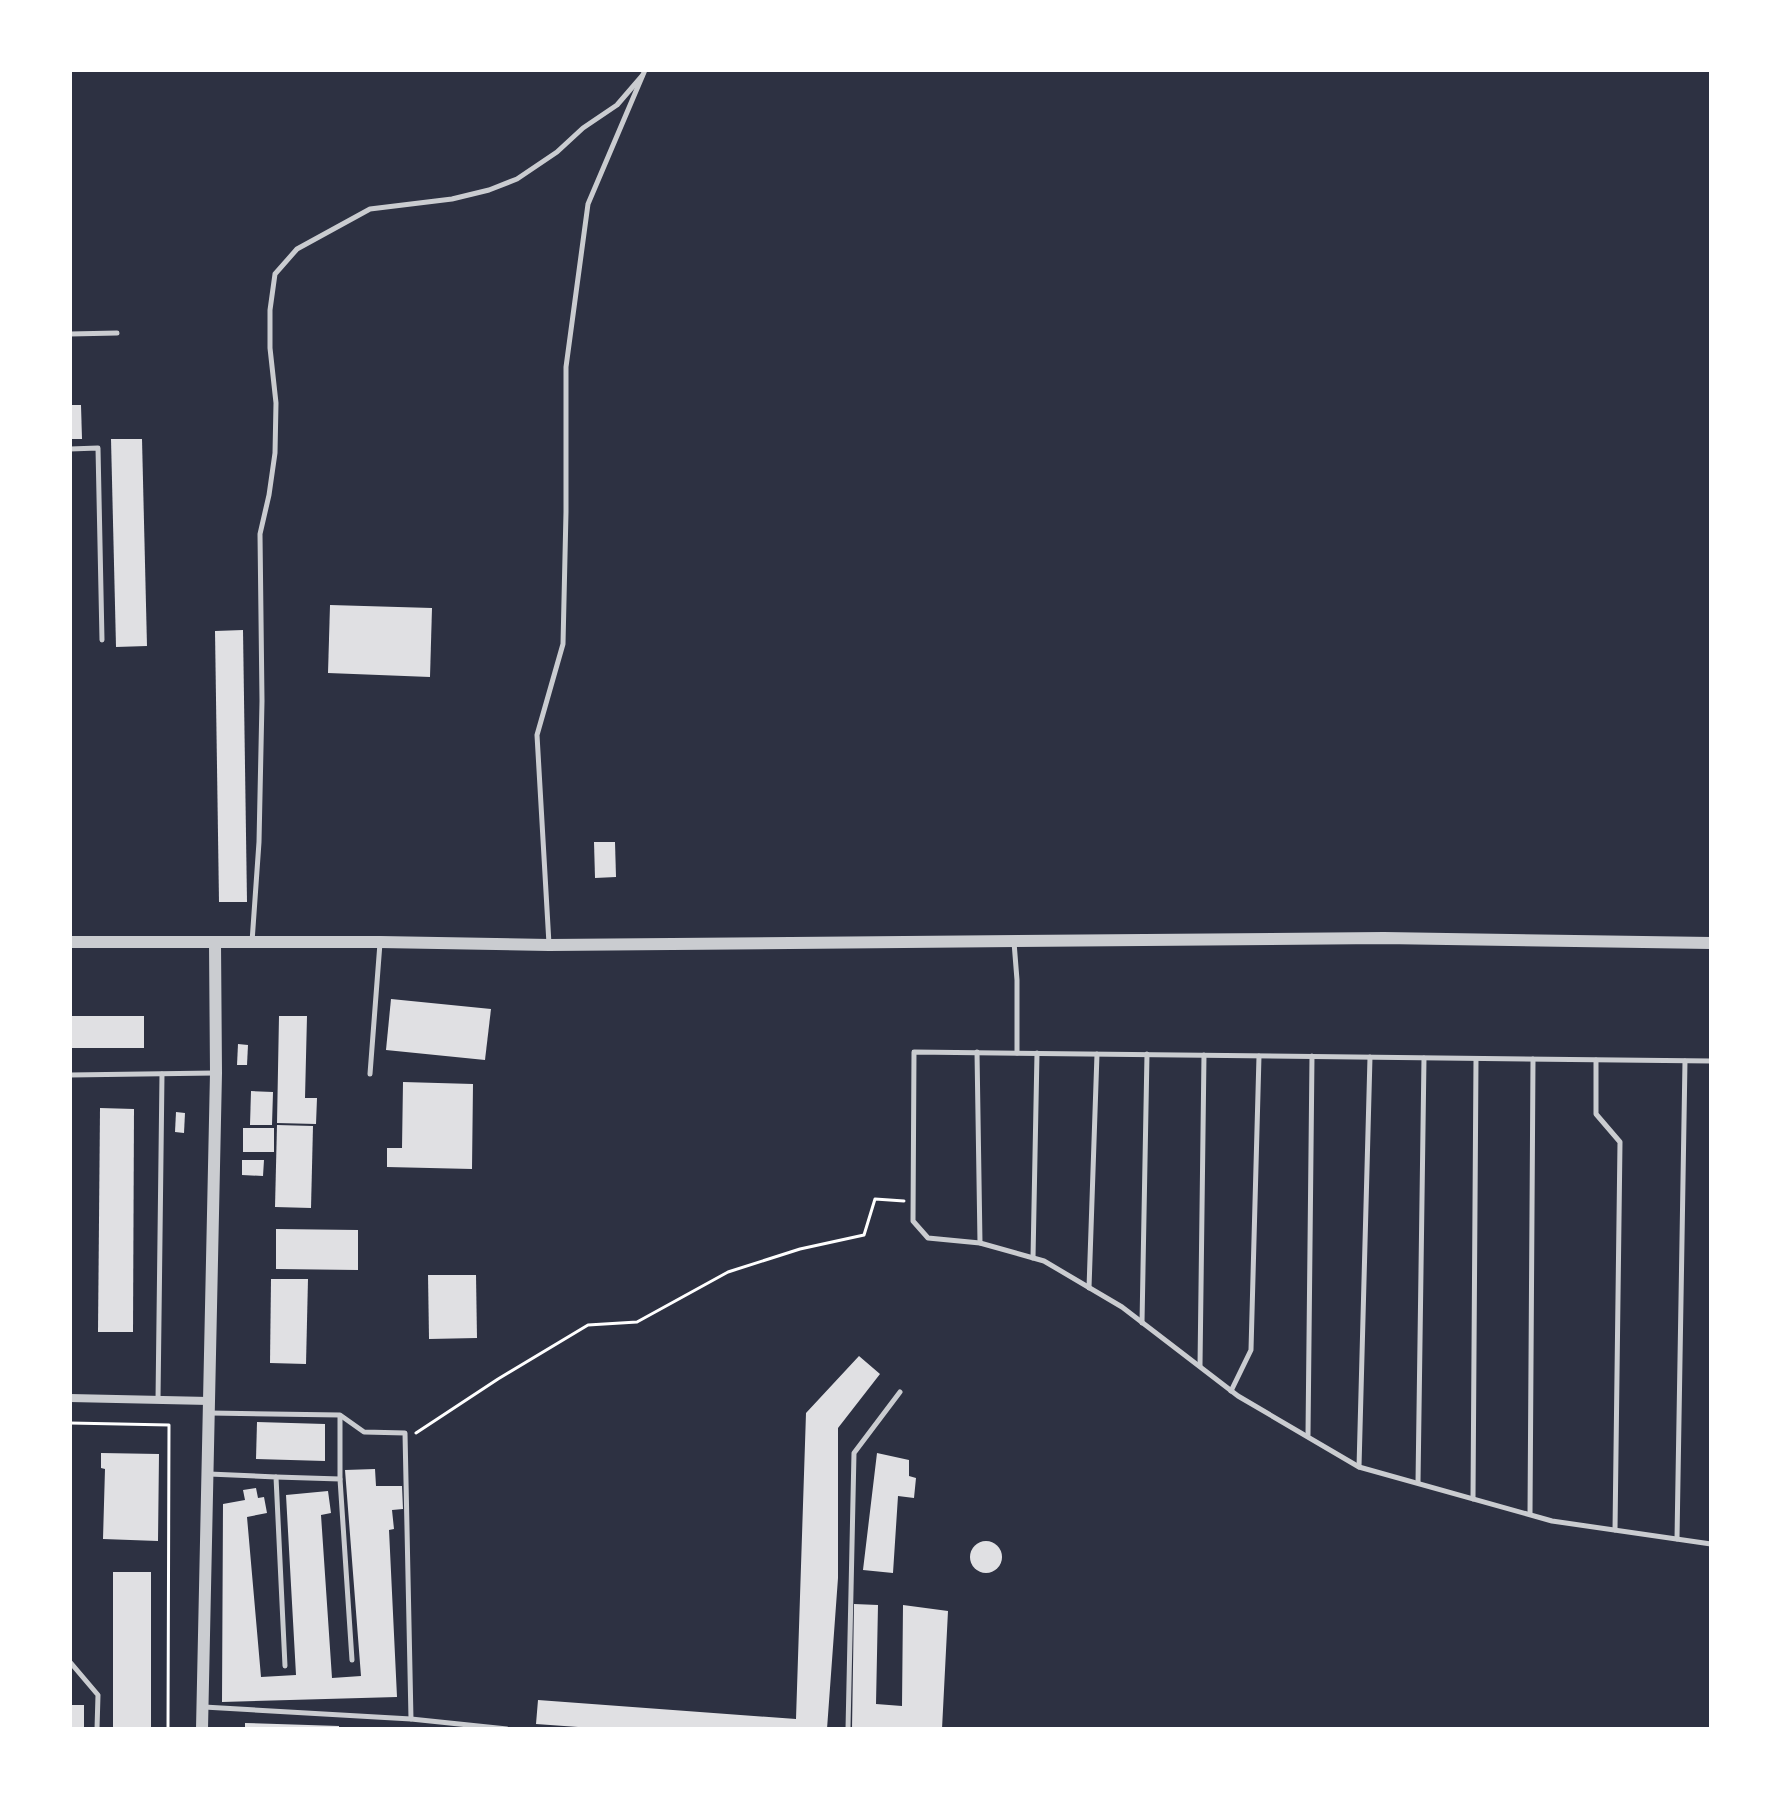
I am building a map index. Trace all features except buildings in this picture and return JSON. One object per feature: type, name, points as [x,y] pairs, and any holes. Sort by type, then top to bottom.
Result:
[{"type":"street","points":[[70,942],[549,945],[1384,938],[1711,943]]},
{"type":"street","points":[[202,1729],[216,1073],[215,943]]},
{"type":"street","points":[[70,1398],[158,1400],[209,1407]]},
{"type":"lane","points":[[252,943],[259,842],[262,701],[260,534],[275,453],[276,403],[270,348],[270,310],[275,274],[297,249],[370,209],[452,199],[517,179],[617,105],[643,73]]},
{"type":"lane","points":[[549,945],[537,735],[563,644],[566,367],[588,204],[643,73]]},
{"type":"lane","points":[[70,334],[117,333]]},
{"type":"lane","points":[[70,449],[98,448],[102,640]]},
{"type":"lane","points":[[370,1074],[380,942]]},
{"type":"lane","points":[[1014,942],[1017,1053]]},
{"type":"lane","points":[[1711,1061],[914,1052],[913,1202],[913,1221],[928,1238],[980,1243],[1044,1261],[1122,1307],[1231,1391],[1359,1467],[1552,1521],[1711,1544]]},
{"type":"lane","points":[[977,1052],[980,1243]]},
{"type":"lane","points":[[1033,1258],[1037,1053]]},
{"type":"lane","points":[[1089,1288],[1097,1054]]},
{"type":"lane","points":[[1142,1323],[1147,1054]]},
{"type":"lane","points":[[1200,1367],[1204,1055]]},
{"type":"lane","points":[[1231,1391],[1251,1350],[1259,1056]]},
{"type":"lane","points":[[1308,1436],[1312,1056]]},
{"type":"lane","points":[[1359,1467],[1370,1057]]},
{"type":"lane","points":[[1418,1483],[1424,1058]]},
{"type":"lane","points":[[1473,1499],[1476,1059]]},
{"type":"lane","points":[[1530,1515],[1533,1059]]},
{"type":"lane","points":[[1596,1060],[1596,1114],[1620,1142],[1615,1530]]},
{"type":"lane","points":[[1677,1539],[1685,1061]]},
{"type":"lane","points":[[70,1075],[216,1073]]},
{"type":"lane","points":[[158,1400],[162,1074]]},
{"type":"lane","points":[[848,1729],[854,1453],[900,1392]]},
{"type":"lane","points":[[209,1407],[340,1415],[364,1432],[405,1433],[411,1719]]},
{"type":"lane","points":[[340,1415],[340,1479],[352,1660]]},
{"type":"lane","points":[[208,1474],[340,1479]]},
{"type":"lane","points":[[276,1477],[285,1666]]},
{"type":"lane","points":[[70,1662],[98,1695],[97,1729]]},
{"type":"lane","points":[[203,1707],[411,1719],[507,1729]]},
{"type":"path","points":[[416,1433],[588,1325],[637,1322],[728,1272],[800,1249],[864,1235],[875,1199],[913,1202]]},
{"type":"path","points":[[70,1423],[169,1425],[168,1729]]}]
